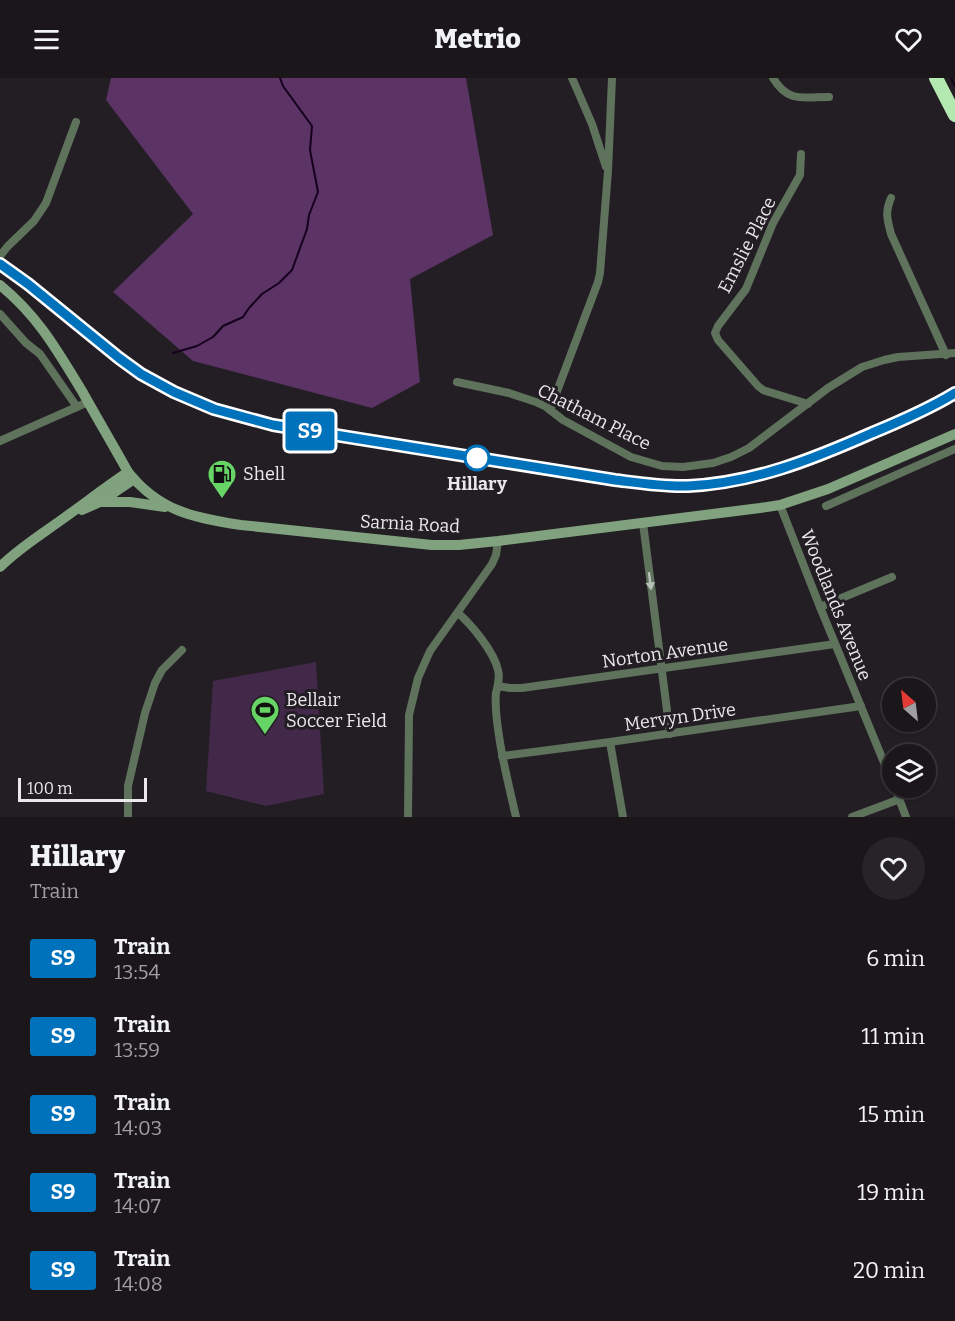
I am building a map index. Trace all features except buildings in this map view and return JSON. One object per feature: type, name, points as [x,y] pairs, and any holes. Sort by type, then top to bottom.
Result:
[{"type":"highway","points":[[936,78],[955,115]]},
{"type":"main road","name":"Sarnia Road","points":[[0,285],[15,297],[41,326],[131,475],[151,496],[174,509],[210,520],[241,525],[432,546],[498,541],[643,523],[780,505],[828,489],[955,434]]},
{"type":"main road","points":[[63,519],[100,501],[131,475]]},
{"type":"main road","points":[[0,567],[95,494],[131,475]]},
{"type":"main road","points":[[100,501],[174,509]]},
{"type":"street","points":[[572,78],[592,124],[608,171]]},
{"type":"street","points":[[550,410],[598,282],[608,171],[612,78]]},
{"type":"street","points":[[773,78],[788,95],[829,97]]},
{"type":"street","points":[[0,256],[34,221],[46,203],[76,122]]},
{"type":"street","name":"Emslie Place","points":[[801,154],[801,169],[797,181],[773,223],[746,289],[715,333],[718,340],[758,386],[768,392],[808,404]]},
{"type":"street","points":[[891,198],[887,207],[887,219],[891,234],[946,355]]},
{"type":"street","points":[[0,314],[26,343],[40,354],[77,407]]},
{"type":"street","name":"Chatham Place","points":[[457,382],[509,393],[537,402],[563,420],[632,457],[662,466],[683,467],[713,463],[749,448],[851,372],[872,363],[898,357],[955,353]]},
{"type":"street","points":[[0,441],[88,402]]},
{"type":"street","points":[[826,506],[955,449]]},
{"type":"street","points":[[870,471],[876,484]]},
{"type":"street","name":"Woodlands Avenue","points":[[780,505],[882,757]]},
{"type":"street","points":[[643,523],[670,734]]},
{"type":"street","points":[[408,817],[409,715],[418,678],[430,651],[492,564],[498,541]]},
{"type":"street","points":[[820,607],[892,577]]},
{"type":"street","points":[[458,613],[471,625],[493,657],[499,674],[496,706],[502,756],[516,817]]},
{"type":"street","name":"Norton Avenue","points":[[498,686],[522,688],[835,644]]},
{"type":"street","points":[[128,817],[128,786],[145,713],[162,670],[182,650]]},
{"type":"street","name":"Mervyn Drive","points":[[502,756],[861,706]]},
{"type":"street","points":[[610,742],[623,817]]},
{"type":"street","points":[[852,817],[900,800],[907,817]]},
{"type":"shaded area","points":[[111,78],[466,78],[493,235],[410,279],[420,382],[372,408],[193,361],[113,292],[193,214],[106,100]]},
{"type":"shaded area","name":"Bellair Soccer Field","points":[[316,662],[324,794],[266,806],[206,791],[213,681]]},
{"type":"waterway","points":[[173,353],[197,346],[213,337],[223,326],[243,317],[262,294],[279,283],[292,270],[318,192],[310,150],[312,126],[283,86],[280,78]]},
{"type":"waterway","points":[[951,78],[955,86]]},
{"type":"railway","points":[[0,264],[141,373],[174,392],[214,409],[273,425],[615,480],[688,486],[760,475],[850,443],[955,393]]},
{"type":"train","name":"S9","points":[[0,264],[141,374],[174,392],[214,409],[273,425],[615,480],[686,486],[731,482],[769,473],[802,462],[913,416],[955,393]]},
{"type":"place","name":"Hillary","points":[[477,458]]},
{"type":"place","name":"Shell","points":[[222,500]]},
{"type":"place","name":"Bellair Soccer Field","points":[[265,736]]}]
